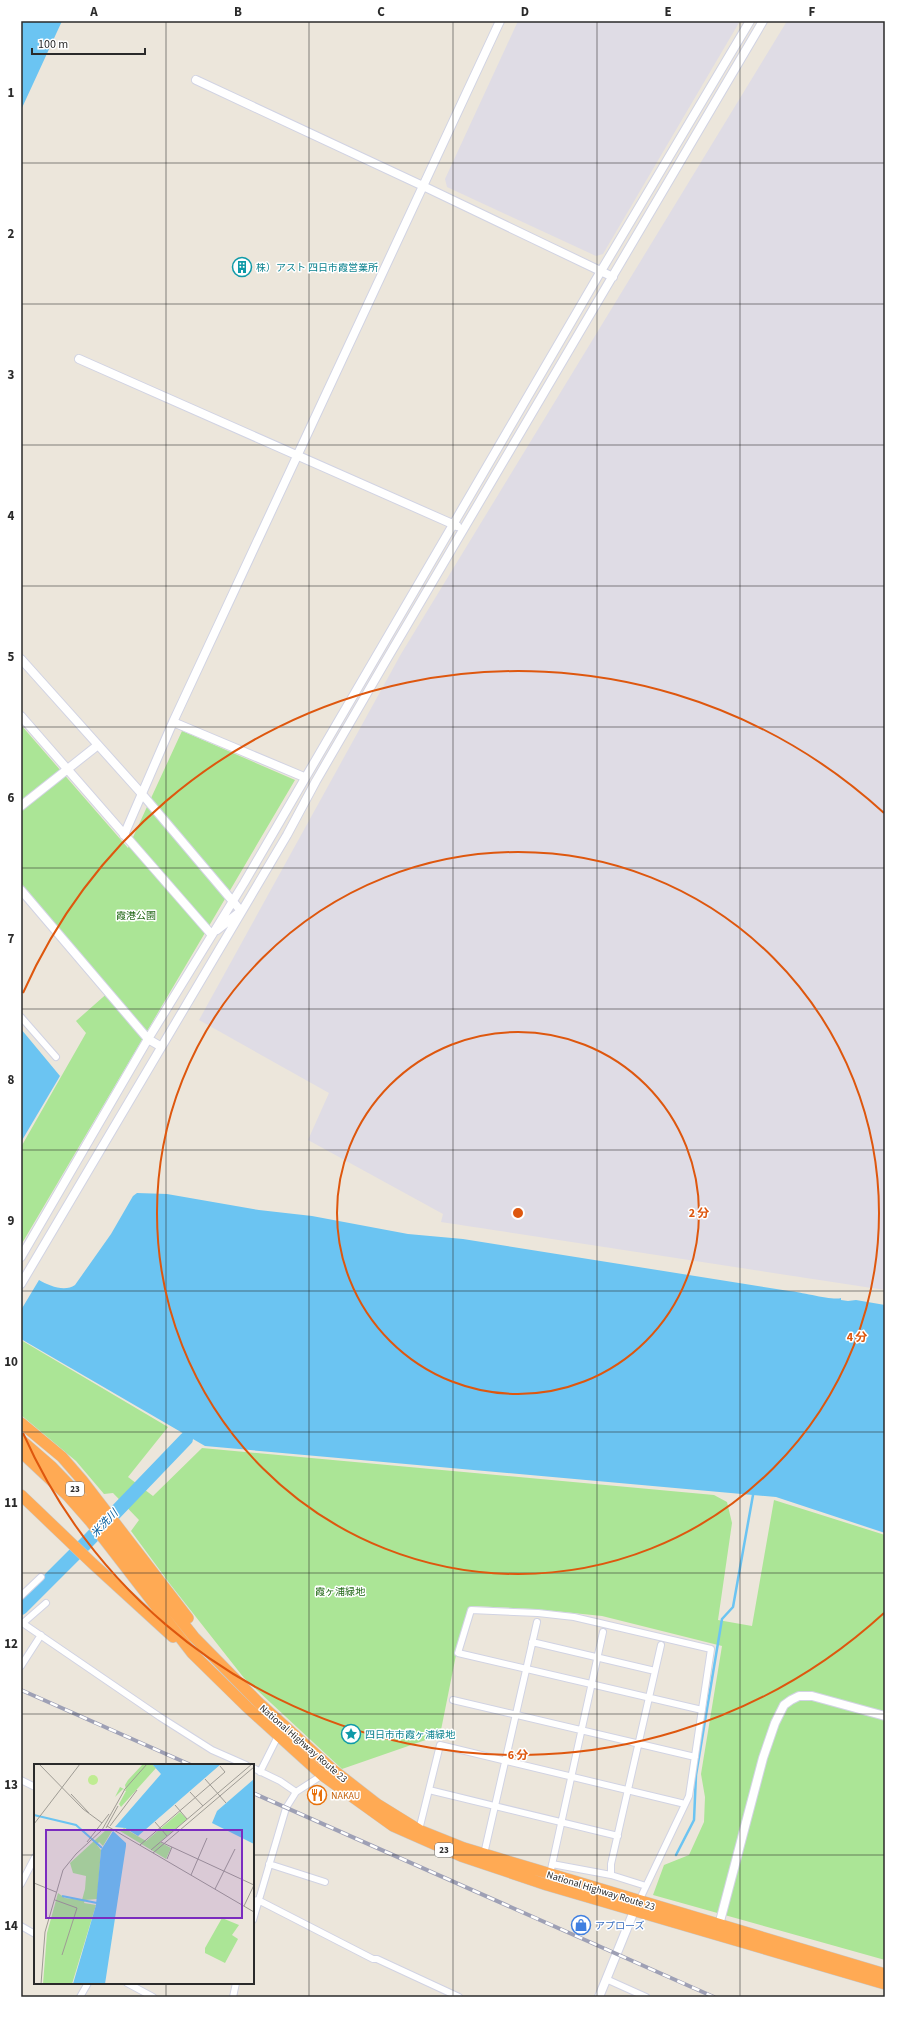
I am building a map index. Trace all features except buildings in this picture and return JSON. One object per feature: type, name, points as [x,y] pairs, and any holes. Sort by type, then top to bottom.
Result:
[{"type":"highway","points":[[21,1423],[62,1457],[96,1513]]},
{"type":"highway","name":"National Highway Route 23","points":[[21,1440],[50,1471],[96,1513],[115,1536],[178,1604],[208,1647],[238,1683],[332,1769],[377,1804],[419,1830],[484,1854],[551,1869],[639,1901],[885,1974]]},
{"type":"highway","name":"National Highway Route 23","points":[[21,1452],[50,1471]]},
{"type":"highway","points":[[21,1495],[92,1563],[192,1653]]},
{"type":"highway","name":"National Highway Route 23","points":[[115,1536],[192,1653],[278,1736],[322,1775],[393,1826],[438,1847],[547,1885],[885,1984]]},
{"type":"street","points":[[124,835],[173,722],[500,21]]},
{"type":"street","points":[[23,1255],[148,1039],[212,935],[454,525],[601,271],[750,21]]},
{"type":"street","points":[[21,1284],[241,911],[463,529],[763,21]]},
{"type":"street","points":[[196,80],[613,277]]},
{"type":"street","points":[[79,359],[463,529]]},
{"type":"street","points":[[21,660],[142,794],[241,911]]},
{"type":"street","points":[[21,716],[212,935]]},
{"type":"street","points":[[173,722],[304,777]]},
{"type":"street","points":[[21,806],[98,745]]},
{"type":"street","points":[[21,890],[148,1039],[160,1046]]},
{"type":"street","points":[[212,935],[241,911]]},
{"type":"street","points":[[21,1017],[56,1057]]},
{"type":"street","points":[[21,1596],[41,1577]]},
{"type":"street","points":[[46,1603],[22,1622],[166,1721],[212,1750],[244,1764]]},
{"type":"street","points":[[599,1997],[634,1911],[689,1796],[695,1757],[702,1710],[711,1649],[574,1617],[538,1613],[471,1610],[458,1653],[702,1710]]},
{"type":"street","points":[[484,1854],[537,1622]]},
{"type":"street","points":[[603,1632],[551,1869],[611,1875],[646,1886]]},
{"type":"street","points":[[21,1666],[41,1635]]},
{"type":"street","points":[[532,1642],[655,1671]]},
{"type":"street","points":[[611,1875],[611,1864],[661,1645]]},
{"type":"street","points":[[719,1925],[763,1758],[775,1723],[784,1705],[800,1696],[812,1696],[885,1716]]},
{"type":"street","points":[[453,1700],[695,1757]]},
{"type":"street","points":[[260,1772],[278,1736]]},
{"type":"street","points":[[419,1830],[440,1745],[685,1804]]},
{"type":"street","points":[[254,1769],[296,1792]]},
{"type":"street","points":[[254,1913],[256,1900],[269,1864],[284,1811],[296,1792],[332,1769]]},
{"type":"street","points":[[21,1780],[34,1786]]},
{"type":"street","points":[[429,1790],[618,1836]]},
{"type":"street","points":[[21,1884],[34,1860]]},
{"type":"street","points":[[269,1864],[325,1882]]},
{"type":"street","points":[[256,1900],[373,1959],[377,1959],[459,1997]]},
{"type":"street","points":[[21,1926],[34,1933]]},
{"type":"street","points":[[606,1980],[646,1997]]},
{"type":"street","points":[[80,1997],[87,1984]]},
{"type":"street","points":[[129,1984],[153,1997]]},
{"type":"street","points":[[233,1997],[236,1984]]},
{"type":"shaded area","points":[[518,21],[740,21],[603,254],[596,256],[447,187],[445,179]]},
{"type":"shaded area","points":[[787,21],[885,21],[885,1290],[441,1222],[443,1214],[308,1140],[329,1093],[199,1020],[401,654]]},
{"type":"green space","name":"霞港公園","points":[[21,725],[128,848],[182,731],[295,780],[21,1245],[21,1147],[86,1033],[76,1021],[111,990],[21,883]]},
{"type":"green space","name":"霞ヶ浦緑地","points":[[21,1340],[168,1427],[128,1477],[153,1496],[202,1448],[714,1495],[727,1502],[732,1523],[718,1620],[752,1626],[774,1500],[885,1535],[885,1960],[653,1895],[664,1865],[689,1855],[704,1822],[705,1797],[701,1774],[722,1646],[602,1616],[534,1609],[472,1606],[458,1645],[440,1735],[342,1769],[244,1678],[170,1584],[131,1531],[139,1520],[113,1493],[104,1494],[76,1461],[21,1415]]},
{"type":"water","points":[[21,21],[62,21],[21,110]]},
{"type":"water","points":[[21,1029],[60,1076],[21,1142]]},
{"type":"water","points":[[137,1193],[167,1194],[259,1210],[312,1216],[408,1234],[463,1239],[824,1297],[837,1299],[841,1298],[841,1300],[856,1300],[885,1305],[885,1533],[776,1497],[205,1446],[21,1339],[21,1310],[39,1280],[52,1286],[62,1288],[75,1285],[111,1234],[133,1196]]},
{"type":"waterway","name":"米洗川","points":[[21,1608],[186,1439]]},
{"type":"waterway","points":[[676,1855],[694,1820],[696,1775],[722,1619],[733,1607],[753,1495]]},
{"type":"railway","points":[[21,1690],[189,1764]]},
{"type":"railway","points":[[254,1793],[714,1997]]},
{"type":"place","name":"株）アスト 四日市霞営業所","points":[[242,267]]},
{"type":"place","name":"四日市市霞ヶ浦緑地","points":[[351,1734]]},
{"type":"place","name":"NAKAU","points":[[317,1795]]},
{"type":"place","name":"アプローズ","points":[[581,1925]]}]
